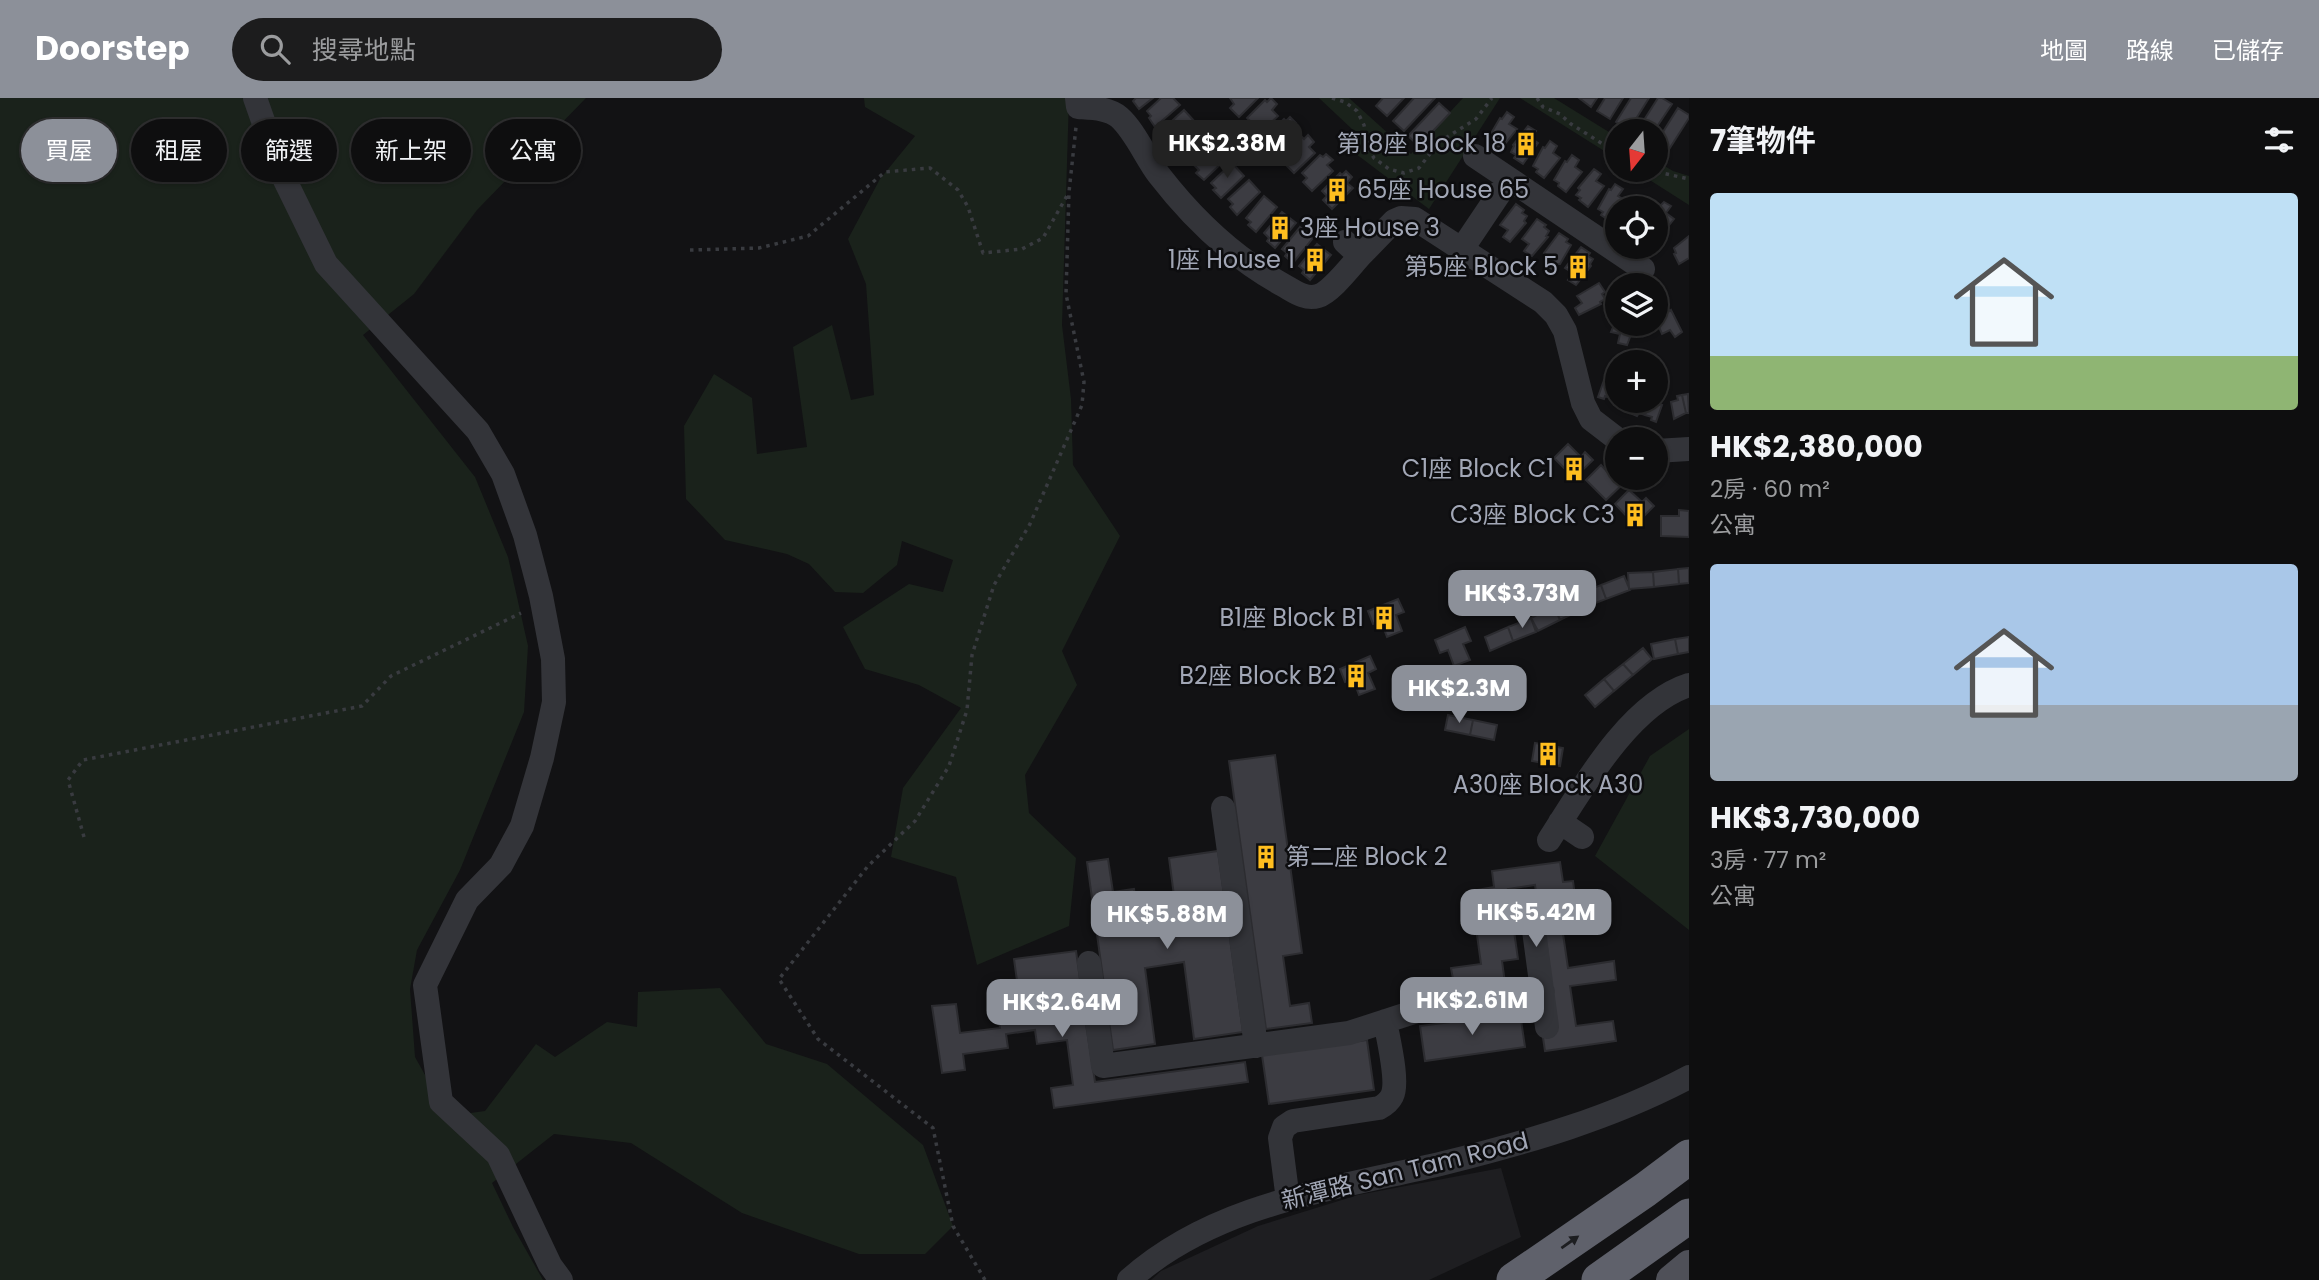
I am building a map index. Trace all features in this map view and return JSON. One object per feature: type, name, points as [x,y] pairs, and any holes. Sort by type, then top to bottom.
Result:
[{"type":"highway","points":[[1514,1280],[1689,1157]]},
{"type":"highway","points":[[1599,1280],[1689,1216]]},
{"type":"main road","points":[[1671,1280],[1689,1265]]},
{"type":"street","points":[[255,98],[281,173],[326,264],[478,431],[503,474],[526,535],[553,660],[554,702],[542,758],[522,827],[501,865],[467,900],[425,985],[441,1102],[498,1155],[550,1265],[561,1280]]},
{"type":"street","points":[[1078,103],[1106,110],[1118,117],[1156,171],[1201,223],[1254,267],[1301,295],[1313,297],[1325,293],[1352,249],[1394,221],[1408,217],[1422,223],[1543,302],[1556,315],[1569,339],[1583,403],[1591,419],[1605,430]]},
{"type":"street","points":[[1475,156],[1643,269]]},
{"type":"street","points":[[1462,248],[1509,179]]},
{"type":"street","points":[[1668,450],[1689,449]]},
{"type":"street","points":[[1582,837],[1555,831],[1600,750],[1673,690],[1689,685]]},
{"type":"street","points":[[1223,808],[1256,1046]]},
{"type":"street","points":[[1530,901],[1547,1027]]},
{"type":"street","points":[[1089,963],[1103,1066],[1349,1033],[1426,1008],[1543,992]]},
{"type":"street","points":[[1288,1200],[1280,1138],[1284,1127],[1298,1120],[1379,1108],[1390,1101],[1394,1082],[1385,1021]]},
{"type":"street","name":"新潭路 San Tam Road","points":[[1129,1280],[1158,1256],[1189,1237],[1223,1222],[1288,1200],[1464,1158],[1552,1133],[1620,1108],[1689,1077]]},
{"type":"path","points":[[1332,98],[1345,102],[1357,111],[1374,158],[1389,169],[1404,173],[1419,168],[1439,142],[1476,120],[1492,98]]},
{"type":"path","points":[[1537,98],[1543,107],[1560,114],[1605,145]]},
{"type":"path","points":[[985,1280],[953,1226],[933,1128],[818,1039],[779,979],[868,866],[915,821],[950,766],[967,710],[972,655],[994,585],[1030,524],[1082,405],[1084,382],[1066,295],[1069,192],[1078,103]]},
{"type":"path","points":[[690,250],[759,248],[807,236],[885,172],[930,168],[958,190],[968,208],[983,253],[1022,249],[1043,238],[1069,192]]},
{"type":"path","points":[[1668,174],[1689,179]]},
{"type":"path","points":[[84,837],[68,780],[83,760],[362,706],[391,676],[521,613]]},
{"type":"shaded area","points":[[0,98],[586,98],[566,119],[485,119],[485,182],[504,182],[477,210],[414,294],[363,335],[475,477],[508,557],[528,646],[524,712],[460,870],[417,950],[410,989],[415,1057],[448,1116],[485,1111],[536,1044],[555,1057],[607,1022],[637,1027],[638,992],[720,988],[766,1044],[827,1064],[923,1145],[953,1226],[925,1254],[859,1254],[742,1213],[631,1143],[554,1134],[492,1183],[543,1280],[0,1280]]},
{"type":"shaded area","points":[[864,98],[1069,98],[1062,325],[1071,399],[1073,465],[1120,536],[1062,651],[1077,685],[1025,775],[1029,813],[1076,858],[1069,926],[977,965],[956,877],[891,857],[903,788],[961,708],[919,685],[865,669],[843,627],[909,584],[943,592],[953,560],[902,541],[897,565],[863,593],[835,592],[809,564],[787,554],[725,540],[686,499],[684,426],[714,374],[752,398],[757,454],[807,447],[793,347],[832,325],[851,400],[874,395],[866,284],[848,239],[880,179],[915,136],[865,107]]},
{"type":"shaded area","points":[[1319,98],[1349,98],[1411,154],[1463,98],[1500,98],[1429,209],[1356,154],[1353,130]]},
{"type":"shaded area","points":[[1520,98],[1554,98],[1605,130],[1605,151]]},
{"type":"shaded area","points":[[1668,168],[1689,176],[1689,205],[1653,182],[1668,182]]},
{"type":"shaded area","points":[[1689,729],[1689,930],[1595,856],[1650,756]]},
{"type":"shaded area","points":[[1501,1168],[1521,1237],[1429,1280],[1151,1280],[1161,1271],[1258,1226],[1358,1195]]},
{"type":"building","points":[[1136,98],[1153,98],[1139,109],[1133,101]]},
{"type":"building","points":[[1161,98],[1173,98],[1180,105],[1155,127],[1147,111]]},
{"type":"building","points":[[1230,98],[1258,98],[1239,117],[1230,108],[1234,104]]},
{"type":"building","points":[[1271,98],[1277,104],[1272,110],[1278,116],[1257,136],[1248,127],[1252,123],[1247,118],[1265,100],[1267,102]]},
{"type":"building","points":[[1383,98],[1404,98],[1387,116],[1376,106]]},
{"type":"building","points":[[1414,98],[1435,98],[1404,131],[1393,121]]},
{"type":"building","points":[[1579,98],[1597,98],[1591,107]]},
{"type":"building","points":[[1605,98],[1623,98],[1610,119],[1597,111]]},
{"type":"building","points":[[1631,98],[1649,98],[1636,119],[1618,119]]},
{"type":"building","points":[[1658,98],[1672,104],[1662,119],[1645,119]]},
{"type":"building","points":[[1439,103],[1450,113],[1419,146],[1408,136]]},
{"type":"building","points":[[1678,108],[1689,115],[1668,151],[1668,124]]},
{"type":"building","points":[[1184,110],[1196,123],[1171,144],[1163,129]]},
{"type":"building","points":[[1507,112],[1514,117],[1509,124],[1517,129],[1501,149],[1492,143],[1494,140],[1489,137],[1500,118]]},
{"type":"building","points":[[1290,117],[1296,123],[1290,129],[1296,134],[1275,155],[1266,146],[1271,142],[1266,136],[1284,119],[1286,121]]},
{"type":"building","name":"第18座 Block 18","points":[[1528,126],[1536,131],[1531,138],[1538,143],[1523,164],[1514,158],[1516,155],[1511,152],[1513,145]]},
{"type":"building","points":[[1199,128],[1211,141],[1188,163],[1180,155],[1183,153],[1179,148]]},
{"type":"building","points":[[1308,135],[1314,142],[1309,147],[1315,153],[1294,173],[1285,164],[1289,160],[1284,155],[1302,137],[1304,139]]},
{"type":"building","points":[[1550,141],[1557,146],[1553,153],[1560,158],[1544,178],[1533,166],[1543,147]]},
{"type":"building","points":[[1215,146],[1227,158],[1204,180],[1196,173],[1199,170],[1194,165]]},
{"type":"building","points":[[1326,154],[1333,160],[1327,165],[1333,171],[1312,191],[1303,182],[1307,178],[1302,173],[1320,155],[1323,157]]},
{"type":"building","points":[[1572,155],[1579,160],[1575,167],[1582,172],[1566,192],[1554,180],[1565,161]]},
{"type":"building","points":[[1232,163],[1244,176],[1221,198],[1213,190],[1216,188],[1211,183]]},
{"type":"building","points":[[1594,169],[1601,174],[1596,181],[1604,186],[1588,207],[1576,195],[1580,190],[1578,188]]},
{"type":"building","name":"65座 House 65","points":[[1346,171],[1352,177],[1347,183],[1353,188],[1332,209],[1323,200],[1327,196],[1322,191],[1340,173],[1342,175]]},
{"type":"building","points":[[1249,180],[1260,192],[1237,215],[1230,207],[1233,204],[1228,199]]},
{"type":"building","points":[[1615,184],[1623,189],[1618,196],[1605,196],[1609,189]]},
{"type":"building","points":[[1264,196],[1277,207],[1256,232],[1248,225],[1251,222],[1246,218]]},
{"type":"building","points":[[1605,196],[1605,218],[1598,209]]},
{"type":"building","points":[[1516,204],[1524,210],[1522,213],[1527,216],[1524,221],[1526,223],[1510,242],[1503,237],[1508,230],[1500,225]]},
{"type":"building","name":"3座 House 3","points":[[1282,212],[1296,223],[1275,248],[1267,241],[1269,238],[1264,233]]},
{"type":"building","points":[[1668,214],[1674,219],[1668,226]]},
{"type":"building","points":[[1537,219],[1546,225],[1544,227],[1549,231],[1546,236],[1548,237],[1532,256],[1524,251],[1529,244],[1522,239]]},
{"type":"building","points":[[1300,227],[1313,238],[1293,263],[1282,249]]},
{"type":"building","points":[[1559,233],[1568,239],[1566,242],[1571,245],[1554,270],[1546,266],[1551,258],[1544,253]]},
{"type":"building","points":[[1689,236],[1689,258],[1679,264],[1674,248]]},
{"type":"building","name":"1座 House 1","points":[[1317,244],[1331,255],[1310,280],[1299,266]]},
{"type":"building","name":"第5座 Block 5","points":[[1581,247],[1590,253],[1588,256],[1593,259],[1591,266],[1576,285],[1568,280],[1573,273],[1565,268]]},
{"type":"building","points":[[1599,283],[1605,292],[1602,294],[1605,299],[1601,304],[1579,315],[1575,308],[1582,303],[1577,296]]},
{"type":"building","points":[[1668,308],[1682,332],[1675,337],[1668,331]]},
{"type":"building","points":[[1620,336],[1630,336],[1627,345],[1618,343]]},
{"type":"building","points":[[1604,380],[1605,396],[1604,399],[1598,397]]},
{"type":"building","points":[[1688,394],[1689,413],[1686,413],[1682,395]]},
{"type":"building","points":[[1682,395],[1686,413],[1674,419],[1671,402]]},
{"type":"building","points":[[1646,413],[1659,413],[1656,422]]},
{"type":"building","name":"C1座 Block C1","points":[[1568,444],[1581,457],[1585,452],[1593,460],[1574,478],[1554,458]]},
{"type":"building","points":[[1601,465],[1605,469],[1605,490],[1617,490],[1606,500],[1586,480]]},
{"type":"building","name":"C3座 Block C3","points":[[1629,490],[1642,502],[1646,498],[1654,506],[1635,525],[1615,504]]},
{"type":"building","points":[[1679,510],[1689,511],[1689,537],[1661,536],[1661,516],[1679,516]]},
{"type":"building","points":[[1689,568],[1689,583],[1679,584],[1678,569]]},
{"type":"building","points":[[1678,569],[1679,584],[1654,587],[1653,572]]},
{"type":"building","points":[[1653,572],[1654,587],[1629,589],[1628,573]]},
{"type":"building","points":[[1624,576],[1630,590],[1606,599],[1601,585]]},
{"type":"building","points":[[1601,585],[1606,599],[1583,608],[1578,594]]},
{"type":"building","points":[[1576,595],[1583,609],[1560,620],[1554,606]]},
{"type":"building","name":"B1座 Block B1","points":[[1398,599],[1404,612],[1396,615],[1402,631],[1387,637],[1381,621],[1373,624],[1368,611]]},
{"type":"building","points":[[1554,606],[1560,620],[1538,631],[1531,618]]},
{"type":"building","points":[[1531,618],[1536,632],[1513,641],[1508,627]]},
{"type":"building","points":[[1465,627],[1471,641],[1463,644],[1470,660],[1454,666],[1448,650],[1440,653],[1435,640]]},
{"type":"building","points":[[1508,627],[1513,641],[1490,651],[1485,637]]},
{"type":"building","points":[[1689,637],[1689,652],[1678,654],[1675,639]]},
{"type":"building","points":[[1675,639],[1678,654],[1654,659],[1651,644]]},
{"type":"building","points":[[1643,648],[1652,659],[1633,675],[1623,664]]},
{"type":"building","name":"B2座 Block B2","points":[[1370,656],[1376,669],[1368,673],[1375,689],[1359,695],[1353,679],[1345,682],[1340,669]]},
{"type":"building","points":[[1623,664],[1633,675],[1614,691],[1604,679]]},
{"type":"building","points":[[1604,679],[1614,691],[1595,707],[1585,695]]},
{"type":"building","points":[[1448,715],[1473,720],[1470,735],[1445,730]]},
{"type":"building","points":[[1473,720],[1497,725],[1494,740],[1470,735]]},
{"type":"building","name":"A30座 Block A30","points":[[1535,743],[1563,748],[1560,766],[1532,761]]},
{"type":"building","name":"第二座 Block 2","points":[[1275,755],[1302,953],[1283,956],[1290,1006],[1309,1003],[1312,1023],[1266,1029],[1229,761]]},
{"type":"building","points":[[1218,851],[1243,1032],[1194,1039],[1184,962],[1145,968],[1155,1044],[1113,1050],[1087,862],[1108,859],[1113,892],[1134,889],[1140,931],[1178,926],[1169,858]]},
{"type":"building","points":[[1560,862],[1563,882],[1573,881],[1578,918],[1561,920],[1568,968],[1614,961],[1616,980],[1570,986],[1576,1026],[1613,1021],[1616,1041],[1545,1051],[1542,1031],[1555,1029],[1535,885],[1508,889],[1518,959],[1502,961],[1505,983],[1455,990],[1451,968],[1481,964],[1471,891],[1494,887],[1492,871]]},
{"type":"building","points":[[1076,951],[1081,986],[1032,993],[1036,1023],[1085,1017],[1095,1082],[1245,1062],[1248,1082],[1054,1108],[1051,1088],[1073,1085],[1067,1040],[1037,1044],[1035,1030],[1006,1034],[1008,1048],[963,1054],[965,1070],[942,1073],[932,1006],[956,1004],[960,1033],[1000,1028],[994,984],[1017,981],[1014,959]]},
{"type":"building","points":[[1520,1013],[1525,1047],[1425,1061],[1420,1026]]},
{"type":"building","points":[[1367,1040],[1374,1090],[1269,1104],[1262,1055]]},
{"type":"place","name":"第18座 Block 18","points":[[1526,144]]},
{"type":"place","name":"65座 House 65","points":[[1337,190]]},
{"type":"place","name":"3座 House 3","points":[[1280,228]]},
{"type":"place","name":"1座 House 1","points":[[1315,260]]},
{"type":"place","name":"第5座 Block 5","points":[[1578,267]]},
{"type":"place","name":"C1座 Block C1","points":[[1574,469]]},
{"type":"place","name":"C3座 Block C3","points":[[1635,515]]},
{"type":"place","name":"B1座 Block B1","points":[[1384,618]]},
{"type":"place","name":"B2座 Block B2","points":[[1356,676]]},
{"type":"place","name":"A30座 Block A30","points":[[1548,754]]},
{"type":"place","name":"第二座 Block 2","points":[[1266,857]]}]
